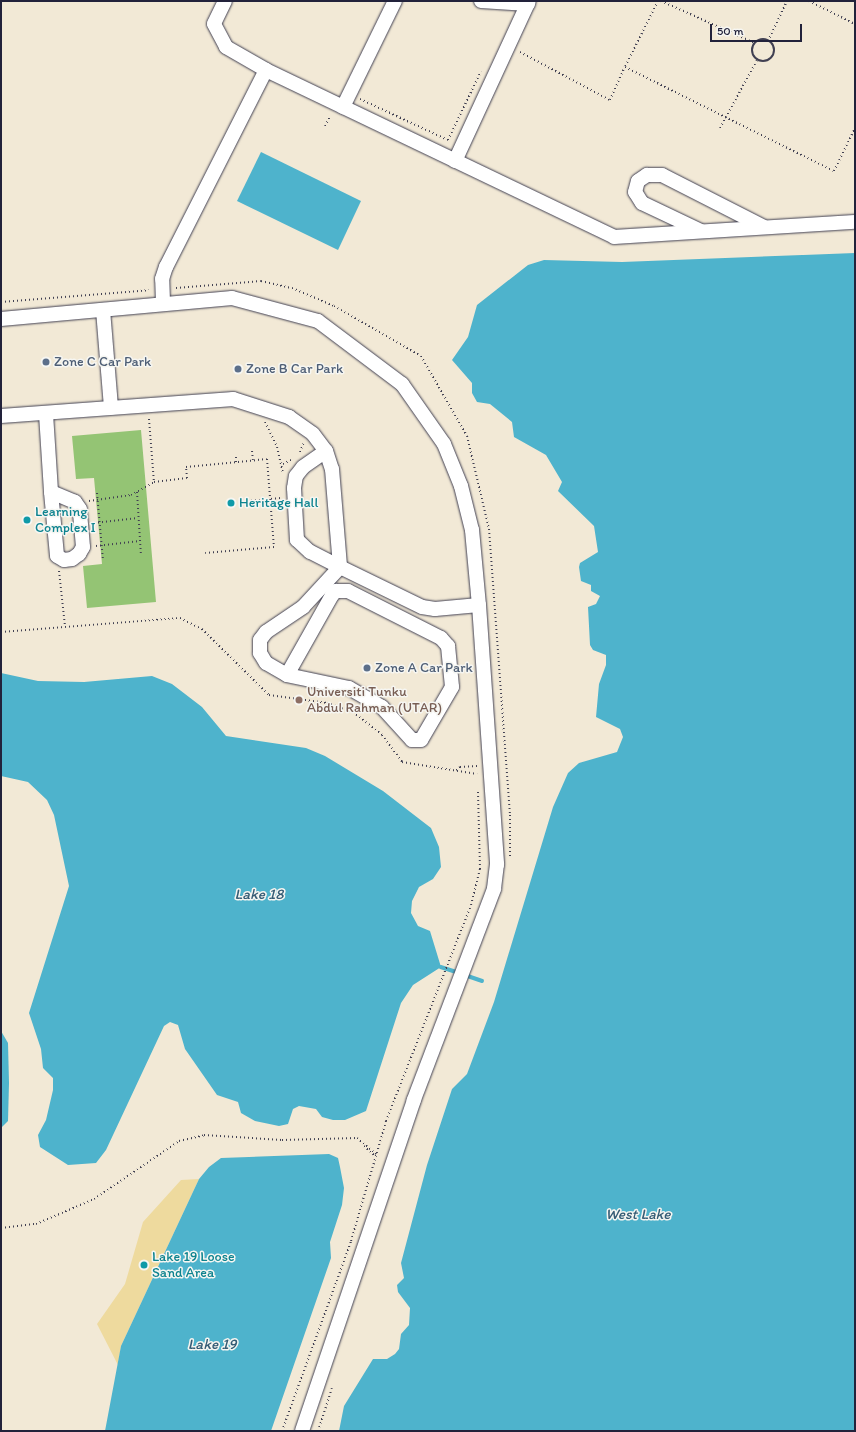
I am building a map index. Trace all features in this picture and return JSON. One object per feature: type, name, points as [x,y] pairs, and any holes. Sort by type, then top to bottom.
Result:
[{"type":"street","points":[[225,1],[214,24],[226,47],[266,70],[614,237],[855,222]]},
{"type":"street","points":[[343,107],[395,1]]},
{"type":"street","points":[[455,161],[528,2],[481,1]]},
{"type":"street","points":[[163,296],[162,279],[166,267],[266,70]]},
{"type":"street","points":[[703,232],[642,203],[635,192],[638,181],[647,175],[662,175],[765,228]]},
{"type":"street","points":[[1,319],[103,310],[163,296],[232,298],[318,321],[402,384],[444,444],[461,486],[472,530],[479,605],[497,864],[494,890],[472,952],[414,1100],[302,1431]]},
{"type":"street","points":[[103,310],[111,408]]},
{"type":"street","points":[[1,416],[46,414],[233,399],[289,417],[313,434],[326,451],[332,469],[340,567],[303,607],[266,632],[260,640],[260,653],[266,663],[287,675],[349,688],[382,707],[412,740],[421,740],[452,687],[448,646],[441,638],[348,591],[336,592],[332,595],[287,675]]},
{"type":"street","points":[[46,414],[51,492],[57,556],[64,560],[72,559],[79,554],[83,547],[80,509],[75,502],[51,492]]},
{"type":"street","points":[[326,451],[303,467],[296,476],[294,488],[297,540],[310,552],[422,607],[435,609],[479,605]]},
{"type":"path","points":[[658,1],[625,67],[834,171],[855,128]]},
{"type":"path","points":[[661,1],[755,43]]},
{"type":"path","points":[[768,41],[787,1]]},
{"type":"path","points":[[809,1],[855,24]]},
{"type":"path","points":[[761,39],[768,41],[773,46],[772,56],[763,61],[757,60],[752,50],[755,43],[761,39]]},
{"type":"path","points":[[720,128],[757,60]]},
{"type":"path","points":[[325,126],[331,114]]},
{"type":"path","points":[[1,302],[163,296],[261,281],[292,288],[334,306],[421,356],[467,436],[489,529],[510,815],[509,860]]},
{"type":"path","points":[[153,415],[149,415],[154,482]]},
{"type":"path","points":[[264,419],[277,447]]},
{"type":"path","points":[[298,455],[304,446],[302,442]]},
{"type":"path","points":[[252,451],[253,460]]},
{"type":"path","points":[[236,457],[236,462]]},
{"type":"path","points":[[75,502],[98,500],[137,492],[154,482],[187,478],[186,467],[267,459],[274,547],[205,553]]},
{"type":"path","points":[[283,464],[293,459]]},
{"type":"path","points":[[137,492],[141,555]]},
{"type":"path","points":[[97,493],[103,560]]},
{"type":"path","points":[[247,501],[271,499]]},
{"type":"path","points":[[100,522],[138,518]]},
{"type":"path","points":[[102,545],[140,541]]},
{"type":"path","points":[[57,556],[65,626]]},
{"type":"path","points":[[1,632],[172,617],[188,620],[202,629],[269,695],[327,703],[353,712],[382,735],[402,762],[478,773],[478,781]]},
{"type":"path","points":[[456,770],[460,767],[477,766]]},
{"type":"path","points":[[282,1431],[351,1241],[376,1155],[409,1058],[470,904],[480,870],[478,788]]},
{"type":"path","points":[[1,1228],[36,1224],[94,1199],[178,1141],[204,1135],[282,1140],[357,1138],[376,1155]]},
{"type":"green space","points":[[141,430],[156,602],[87,608],[83,566],[102,564],[94,478],[76,479],[72,436]]},
{"type":"sand","name":"Lake 19 Loose Sand Area","points":[[199,1179],[121,1346],[118,1365],[97,1324],[125,1284],[143,1222],[181,1180]]},
{"type":"water","points":[[261,152],[361,201],[338,250],[237,201]]},
{"type":"water","name":"West Lake","points":[[855,253],[855,1431],[339,1431],[344,1406],[373,1359],[387,1359],[395,1354],[399,1349],[401,1334],[409,1325],[410,1308],[398,1292],[397,1285],[404,1278],[401,1263],[427,1165],[452,1089],[467,1074],[494,1002],[553,807],[568,773],[579,763],[617,752],[623,737],[620,729],[596,717],[599,684],[606,665],[606,655],[593,650],[590,645],[588,607],[596,604],[600,596],[591,591],[591,585],[581,581],[579,567],[580,563],[598,552],[594,526],[558,491],[562,482],[546,455],[514,437],[512,422],[490,404],[477,402],[472,393],[472,383],[452,360],[468,337],[477,305],[528,265],[544,260],[622,262]]},
{"type":"water","name":"Lake 18","points":[[1,673],[38,681],[84,682],[152,676],[172,684],[202,707],[226,736],[306,748],[325,756],[383,791],[431,828],[439,847],[441,867],[433,879],[419,887],[412,901],[411,913],[418,926],[430,931],[441,967],[413,985],[401,1003],[366,1111],[345,1120],[333,1120],[322,1117],[316,1109],[299,1106],[293,1109],[288,1124],[279,1126],[255,1121],[241,1113],[238,1102],[217,1095],[185,1049],[178,1025],[170,1022],[164,1026],[106,1150],[96,1163],[68,1165],[40,1147],[38,1135],[46,1120],[53,1090],[53,1078],[43,1068],[41,1049],[29,1013],[69,886],[54,815],[47,800],[28,782],[1,776]]},
{"type":"water","points":[[1,1031],[8,1043],[9,1083],[8,1121],[1,1128]]},
{"type":"water","name":"Lake 19","points":[[329,1154],[338,1158],[344,1188],[342,1205],[330,1242],[331,1258],[271,1431],[105,1431],[121,1346],[199,1179],[209,1167],[221,1158]]},
{"type":"waterway","points":[[441,967],[459,973]]},
{"type":"waterway","points":[[465,975],[482,981]]},
{"type":"place","name":"Zone C Car Park","points":[[46,362]]},
{"type":"place","name":"Zone B Car Park","points":[[238,369]]},
{"type":"place","name":"Heritage Hall","points":[[231,503]]},
{"type":"place","name":"Learning Complex I","points":[[27,520]]},
{"type":"place","name":"Zone A Car Park","points":[[367,668]]},
{"type":"place","name":"Universiti Tunku Abdul Rahman (UTAR)","points":[[299,700]]},
{"type":"place","name":"Lake 19 Loose Sand Area","points":[[144,1265]]}]
